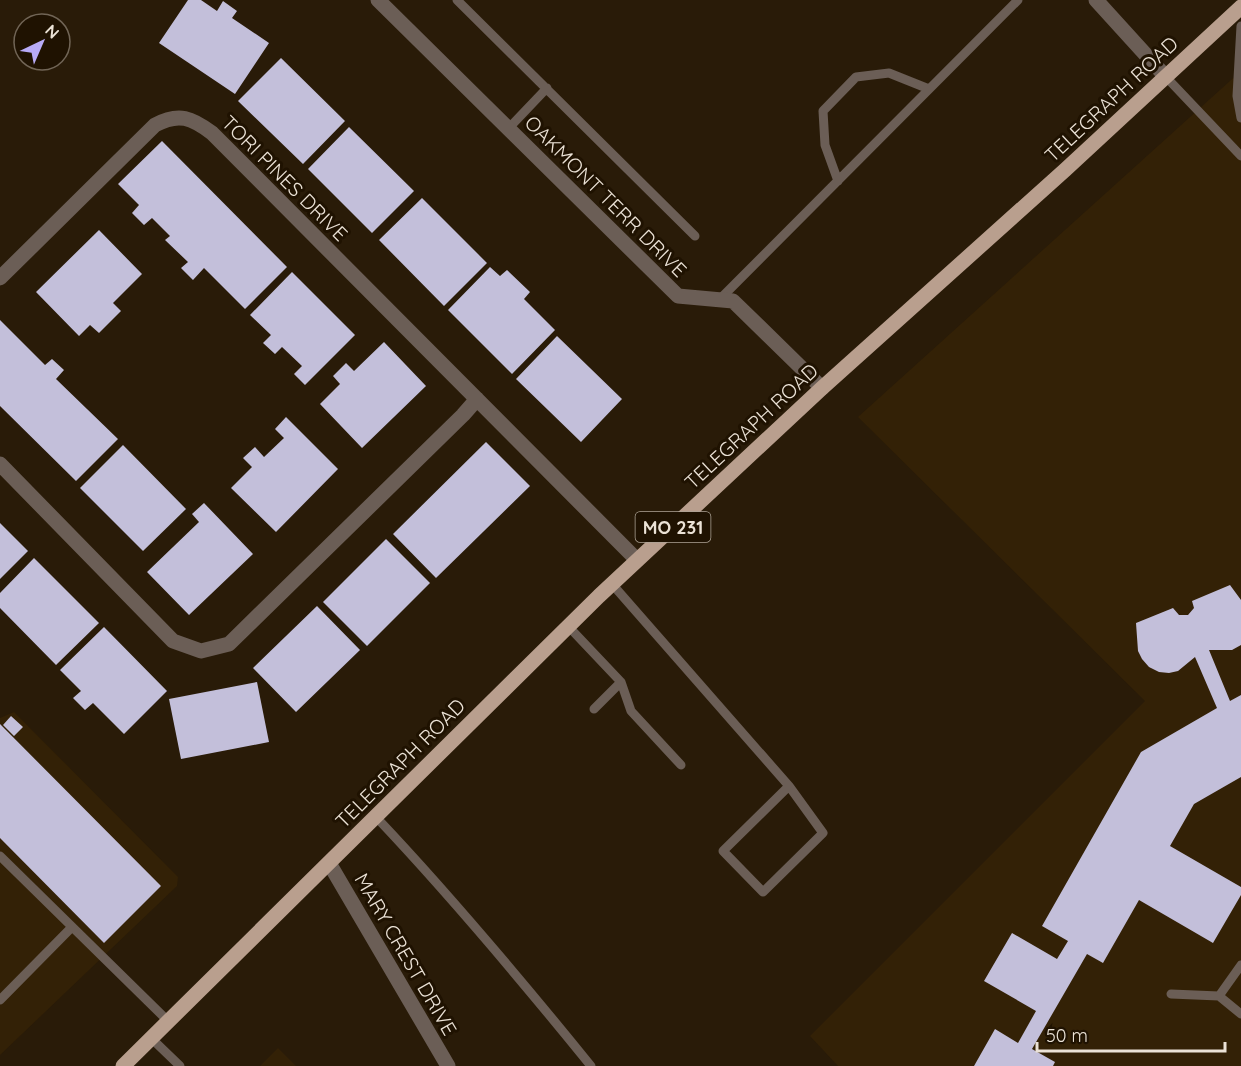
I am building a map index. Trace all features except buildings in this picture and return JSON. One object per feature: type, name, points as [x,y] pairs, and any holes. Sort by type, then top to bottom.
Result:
[{"type":"main road","name":"TELEGRAPH ROAD","points":[[123,1066],[637,560],[822,388],[1241,7]]},
{"type":"street","name":"OAKMONT TERR DRIVE","points":[[378,0],[678,296],[733,301],[822,388]]},
{"type":"street","points":[[1096,0],[1166,77]]},
{"type":"street","name":"TORI PINES DRIVE","points":[[0,278],[155,125],[167,118],[179,117],[198,123],[212,134],[637,560]]},
{"type":"street","points":[[0,464],[173,641],[201,651],[229,644],[477,399]]},
{"type":"street","name":"MARY CREST DRIVE","points":[[328,863],[448,1066]]},
{"type":"lane","points":[[457,0],[695,236]]},
{"type":"lane","points":[[719,300],[1018,0]]},
{"type":"lane","points":[[1241,26],[1237,96],[1241,118]]},
{"type":"lane","points":[[838,180],[825,145],[823,111],[856,77],[890,73],[929,89]]},
{"type":"lane","points":[[1166,77],[1241,156]]},
{"type":"lane","points":[[508,129],[547,88]]},
{"type":"lane","points":[[612,584],[789,786],[823,833],[763,892],[723,851],[789,786]]},
{"type":"lane","points":[[568,626],[621,682],[632,711],[681,765]]},
{"type":"lane","points":[[594,709],[621,682]]},
{"type":"lane","points":[[376,817],[532,993],[591,1066]]},
{"type":"lane","points":[[0,856],[168,1022]]},
{"type":"lane","points":[[0,1000],[72,927]]},
{"type":"lane","points":[[1219,996],[1241,965]]},
{"type":"lane","points":[[1171,994],[1219,996],[1241,1014]]},
{"type":"lane","points":[[151,1038],[180,1066]]},
{"type":"shaded area","points":[[1241,71],[1241,1066],[838,1066],[810,1036],[1145,701],[858,417]]},
{"type":"shaded area","points":[[14,712],[178,877],[177,886],[0,1055],[0,718]]},
{"type":"shaded area","points":[[278,1048],[296,1066],[260,1066]]}]
